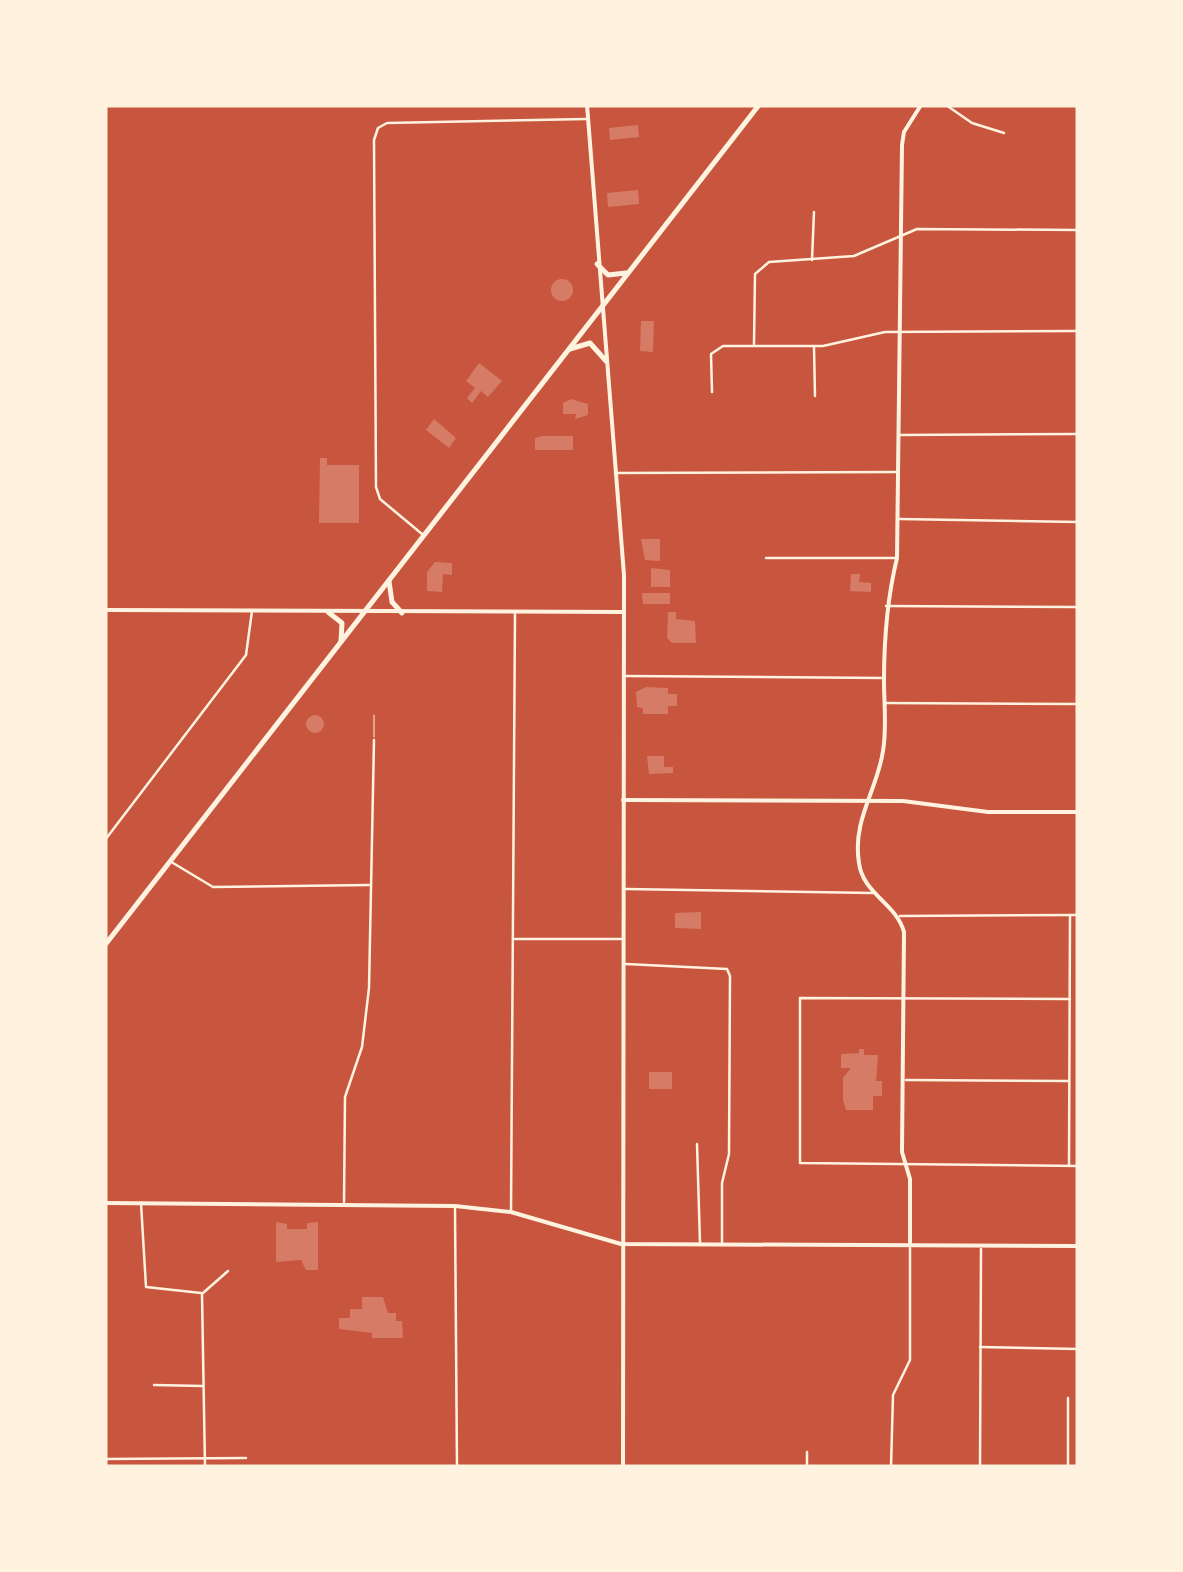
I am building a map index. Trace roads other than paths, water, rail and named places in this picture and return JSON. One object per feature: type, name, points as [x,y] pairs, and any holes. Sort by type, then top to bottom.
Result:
[{"type":"main road","points":[[105,945],[759,105]]},
{"type":"main road","points":[[597,264],[608,275],[628,273]]},
{"type":"main road","points":[[568,350],[590,342],[606,361]]},
{"type":"main road","points":[[389,582],[392,602],[402,613]]},
{"type":"main road","points":[[328,612],[342,623],[340,648]]},
{"type":"street","points":[[586,105],[624,612],[623,1467]]},
{"type":"street","points":[[891,1467],[893,1395],[910,1360],[910,1246],[902,1080],[904,932],[900,916],[874,892],[861,872],[858,820],[883,752],[886,606],[897,558],[902,145],[904,132],[921,105]]},
{"type":"street","points":[[946,105],[972,124],[1004,134]]},
{"type":"street","points":[[423,535],[380,499],[376,487],[374,140],[378,128],[387,123],[588,119]]},
{"type":"street","points":[[812,262],[814,212]]},
{"type":"street","points":[[754,346],[755,274],[759,266],[769,262],[812,262],[854,256],[917,229],[1078,230]]},
{"type":"street","points":[[712,392],[711,354],[715,347],[814,346],[900,332],[1078,331]]},
{"type":"street","points":[[814,346],[814,396]]},
{"type":"street","points":[[898,435],[1078,434]]},
{"type":"street","points":[[615,473],[898,472]]},
{"type":"street","points":[[897,519],[1078,522]]},
{"type":"street","points":[[766,558],[897,558]]},
{"type":"street","points":[[886,606],[1078,607]]},
{"type":"street","points":[[105,610],[624,612]]},
{"type":"street","points":[[105,840],[246,655],[252,611]]},
{"type":"street","points":[[511,1212],[515,614]]},
{"type":"street","points":[[623,676],[884,678]]},
{"type":"street","points":[[884,703],[1078,704]]},
{"type":"street","points":[[344,1204],[345,1097],[362,1047],[369,992],[374,740]]},
{"type":"street","points":[[623,800],[866,800],[988,812],[1078,812]]},
{"type":"street","points":[[171,862],[213,886],[370,886]]},
{"type":"street","points":[[623,889],[874,892]]},
{"type":"street","points":[[1069,1166],[1070,915]]},
{"type":"street","points":[[900,916],[1078,915]]},
{"type":"street","points":[[513,939],[622,938]]},
{"type":"street","points":[[622,964],[727,968],[730,976],[730,1154],[722,1183],[722,1245]]},
{"type":"street","points":[[1070,998],[800,998],[800,1163],[1078,1166]]},
{"type":"street","points":[[902,1080],[1069,1081]]},
{"type":"street","points":[[697,1144],[700,1245]]},
{"type":"street","points":[[105,1202],[455,1206],[511,1212],[621,1244],[1078,1246]]},
{"type":"street","points":[[141,1203],[146,1287],[202,1294],[228,1271]]},
{"type":"street","points":[[455,1206],[457,1467]]},
{"type":"street","points":[[980,1467],[981,1246]]},
{"type":"street","points":[[202,1294],[205,1467]]},
{"type":"street","points":[[980,1347],[1078,1349]]},
{"type":"street","points":[[154,1385],[205,1386]]},
{"type":"street","points":[[1068,1398],[1068,1467]]},
{"type":"street","points":[[105,1427],[105,1467]]},
{"type":"street","points":[[807,1452],[807,1467]]},
{"type":"street","points":[[105,1458],[246,1458]]},
{"type":"lane","points":[[374,715],[374,740]]}]
